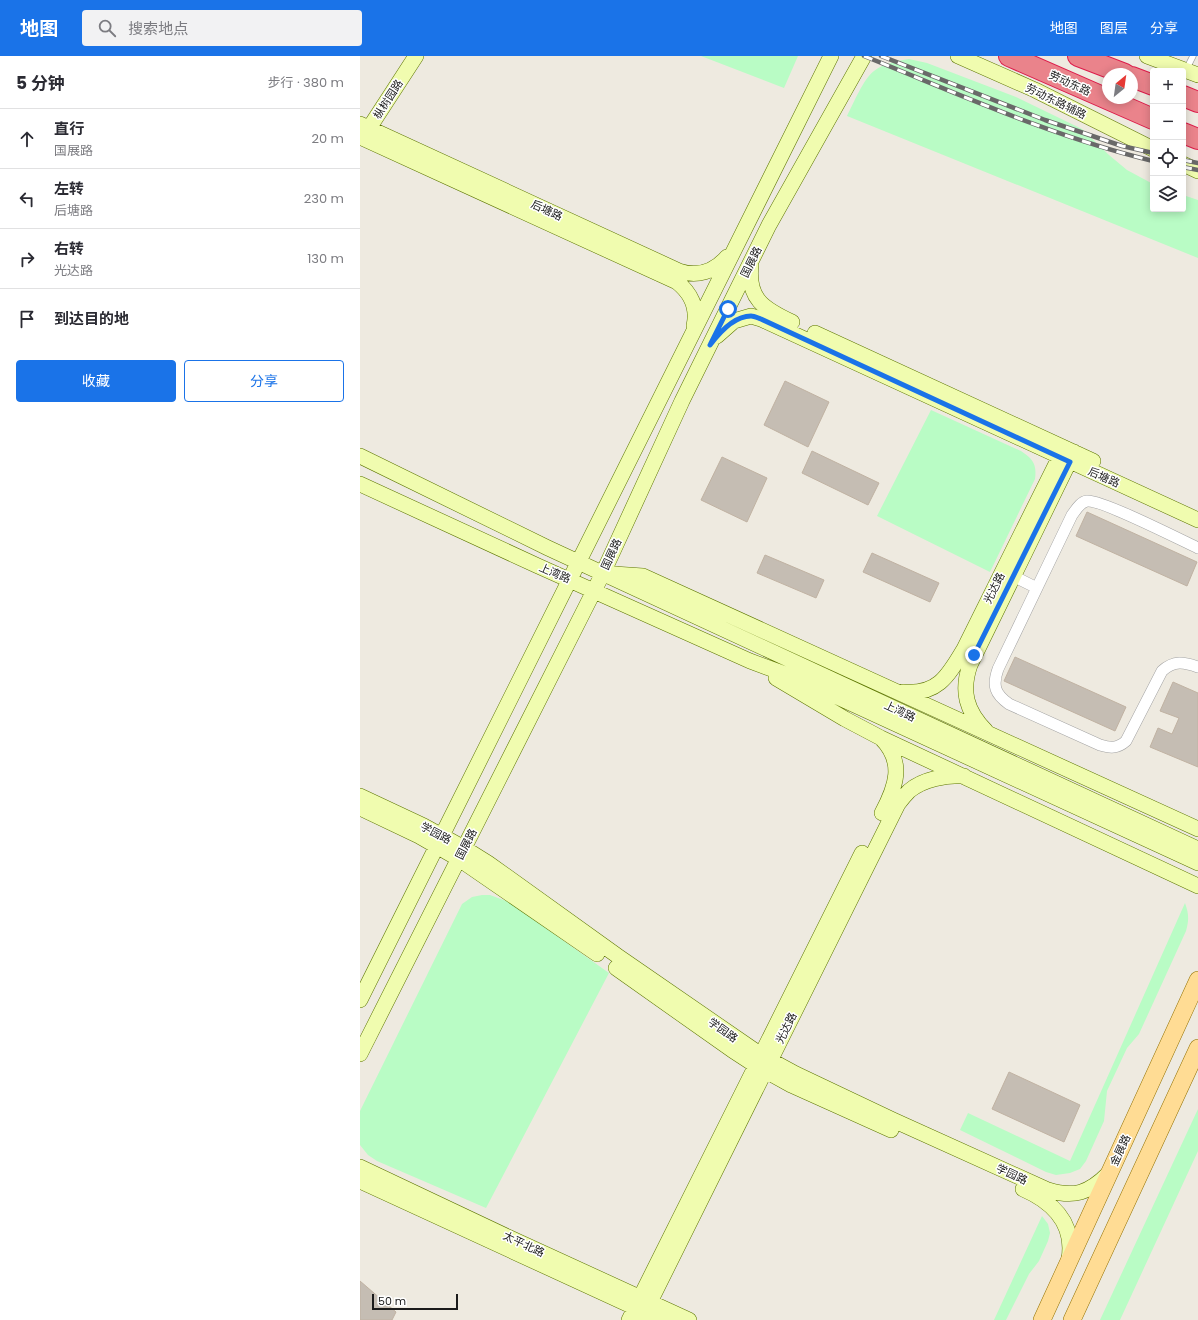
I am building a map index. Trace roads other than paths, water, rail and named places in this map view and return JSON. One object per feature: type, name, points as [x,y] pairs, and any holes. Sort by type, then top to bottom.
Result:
[{"type":"highway","name":"劳动东路","points":[[1009,56],[1150,119]]},
{"type":"highway","points":[[1078,56],[1109,68]]},
{"type":"highway","points":[[1138,79],[1150,84]]},
{"type":"highway","points":[[1186,97],[1198,102]]},
{"type":"highway","points":[[1186,134],[1198,139]]},
{"type":"main road","name":"金展路","points":[[1042,1320],[1198,980]]},
{"type":"main road","points":[[1072,1320],[1198,1048]]},
{"type":"street","name":"枞树园路","points":[[362,133],[409,56]]},
{"type":"street","name":"枞树园路","points":[[362,133],[416,56]]},
{"type":"street","name":"国展路","points":[[360,1000],[831,56]]},
{"type":"street","name":"国展路","points":[[360,1054],[603,573],[682,401],[769,225],[864,56]]},
{"type":"street","name":"劳动东路辅路","points":[[958,56],[1035,90],[1150,148]]},
{"type":"street","points":[[1147,56],[1192,73]]},
{"type":"street","name":"后塘路","points":[[362,133],[689,274],[699,274],[718,266],[732,252]]},
{"type":"street","name":"后塘路","points":[[362,133],[677,282],[688,294],[696,311],[691,335]]},
{"type":"street","points":[[1186,165],[1198,171]]},
{"type":"street","name":"后塘路","points":[[752,260],[750,281],[752,292],[766,309],[1067,454],[1198,520]]},
{"type":"street","name":"后塘路","points":[[710,345],[721,332],[734,322],[751,316],[1067,454],[1198,509]]},
{"type":"street","name":"光达路","points":[[992,735],[985,730],[971,712],[966,700],[966,677],[970,665],[1013,576],[1067,454]]},
{"type":"street","name":"光达路","points":[[895,692],[914,693],[930,689],[940,683],[952,670],[1067,454]]},
{"type":"street","name":"上湾路","points":[[360,456],[548,548],[1113,816],[1198,863]]},
{"type":"street","name":"上湾路","points":[[360,484],[750,661],[796,678],[1113,816],[1198,849]]},
{"type":"street","points":[[1198,548],[1105,505],[1088,501],[1081,503],[1072,516],[998,670],[995,679],[995,688],[1000,698],[1009,704],[1108,748],[1116,747],[1126,741],[1162,671],[1167,666],[1181,662],[1198,667]]},
{"type":"street","name":"上湾路","points":[[603,573],[643,576],[1198,830]]},
{"type":"street","points":[[1013,576],[1037,588]]},
{"type":"street","name":"上湾路","points":[[750,661],[845,720],[1198,886]]},
{"type":"street","name":"光达路","points":[[640,1310],[763,1063],[893,792],[896,779],[893,757],[887,744],[881,738]]},
{"type":"street","name":"光达路","points":[[763,1063],[898,804],[914,787],[930,780],[949,776],[964,776]]},
{"type":"street","name":"学园路","points":[[360,796],[462,853],[732,1050],[893,1120],[1048,1190],[1061,1194],[1083,1191],[1092,1188],[1110,1172]]},
{"type":"street","name":"学园路","points":[[360,808],[439,840]]},
{"type":"street","name":"学园路","points":[[763,1063],[791,1085],[1029,1191],[1047,1203],[1060,1215],[1068,1231],[1070,1239],[1068,1264]]},
{"type":"street","name":"太平北路","points":[[360,1167],[640,1310],[689,1320]]},
{"type":"street","name":"太平北路","points":[[360,1181],[662,1320]]},
{"type":"lane","points":[[1192,73],[1193,56]]},
{"type":"railway","points":[[864,56],[1007,114],[1079,140],[1150,160]]},
{"type":"railway","points":[[881,56],[1045,120],[1122,146],[1150,152]]},
{"type":"railway","points":[[1186,161],[1198,163]]},
{"type":"railway","points":[[1186,168],[1198,170]]}]
